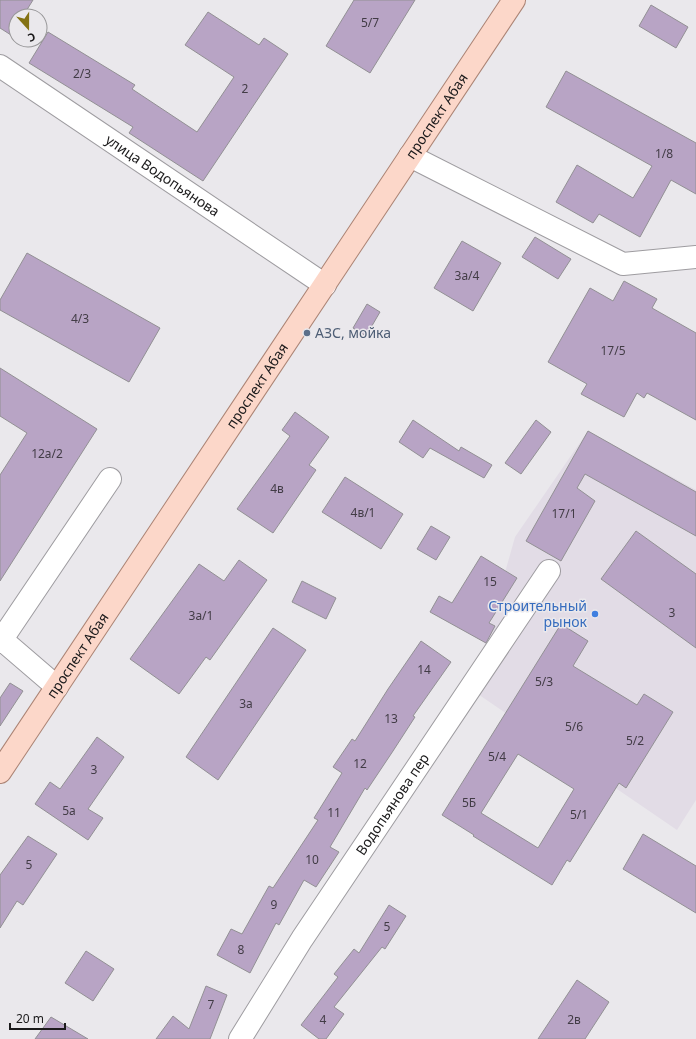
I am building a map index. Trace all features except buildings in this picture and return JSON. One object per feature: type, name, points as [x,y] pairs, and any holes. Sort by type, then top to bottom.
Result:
[{"type":"main road","name":"проспект Абая","points":[[0,772],[252,391],[325,285],[514,0]]},
{"type":"street","name":"улица Водопьянова","points":[[0,66],[325,285]]},
{"type":"street","points":[[410,156],[623,264],[696,257]]},
{"type":"street","points":[[57,687],[0,640],[110,479]]},
{"type":"street","name":"Водопьянова пер","points":[[240,1039],[302,939],[549,571]]},
{"type":"shaded area","name":"Строительный рынок","points":[[588,431],[696,490],[696,800],[677,830],[472,690],[515,537]]},
{"type":"place","name":"АЗС, мойка","points":[[307,333]]},
{"type":"place","name":"Строительный рынок","points":[[595,614]]}]
